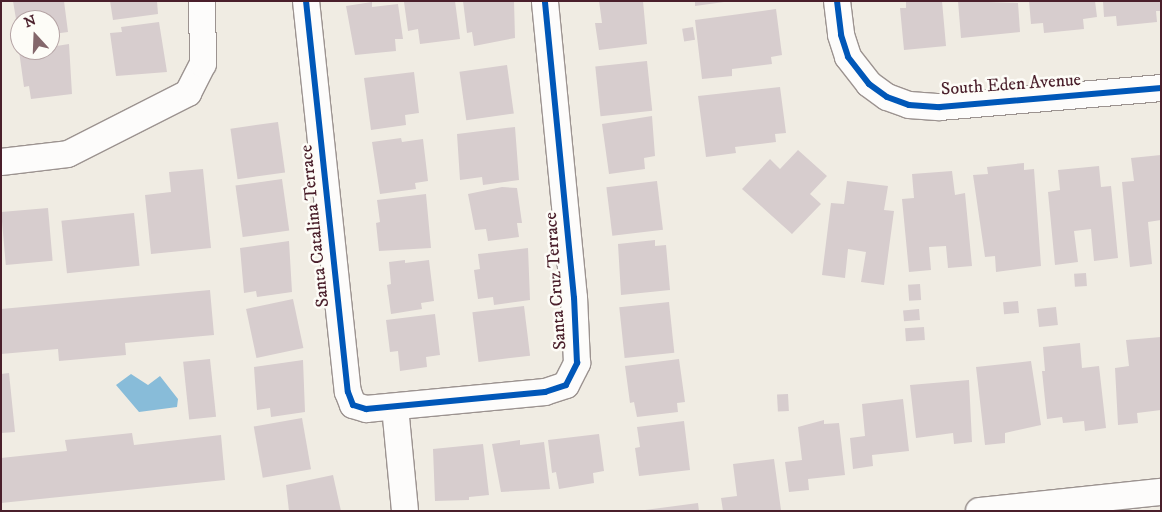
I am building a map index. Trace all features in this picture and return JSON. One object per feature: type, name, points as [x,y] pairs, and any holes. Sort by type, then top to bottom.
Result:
[{"type":"street","points":[[1,162],[68,154],[188,93],[203,64],[202,1]]},
{"type":"street","name":"Santa Catalina Terrace","points":[[306,1],[348,392],[353,405],[366,408],[395,407]]},
{"type":"street","name":"Santa Cruz Terrace","points":[[395,407],[544,392],[566,385],[577,363],[574,298],[545,1]]},
{"type":"street","name":"South Eden Avenue","points":[[837,1],[840,35],[848,57],[869,84],[887,97],[909,105],[940,107],[1161,88]]},
{"type":"street","points":[[395,407],[405,511]]},
{"type":"street","points":[[979,511],[1161,492]]},
{"type":"water","points":[[131,374],[148,385],[160,376],[178,399],[177,407],[139,412],[116,385]]},
{"type":"building","points":[[13,1],[64,1],[68,32],[60,33],[60,10],[14,10]]},
{"type":"building","points":[[110,1],[157,1],[158,14],[113,20]]},
{"type":"building","points":[[455,1],[460,39],[420,44],[418,29],[408,31],[404,2]]},
{"type":"building","points":[[463,1],[514,1],[515,38],[474,46],[472,32],[467,33]]},
{"type":"building","points":[[599,1],[643,1],[647,44],[599,50],[595,23],[602,23]]},
{"type":"building","points":[[695,1],[724,1],[724,2],[695,6]]},
{"type":"building","points":[[906,1],[942,1],[946,46],[904,50],[900,8],[906,8]]},
{"type":"building","points":[[958,1],[1018,3],[1020,32],[961,38]]},
{"type":"building","points":[[1029,1],[1095,1],[1097,17],[1083,19],[1084,29],[1044,33],[1043,23],[1031,24]]},
{"type":"building","points":[[1103,1],[1161,1],[1161,11],[1156,11],[1157,22],[1117,26],[1116,16],[1104,17]]},
{"type":"building","points":[[372,2],[372,7],[398,4],[403,39],[395,39],[396,51],[355,55],[346,6]]},
{"type":"building","points":[[776,9],[782,55],[771,57],[772,64],[732,69],[732,76],[702,79],[695,20]]},
{"type":"building","points":[[159,22],[167,72],[116,76],[110,33],[122,32],[121,27]]},
{"type":"building","points":[[693,27],[695,40],[684,42],[682,29]]},
{"type":"building","points":[[69,44],[72,94],[31,99],[29,86],[24,87],[20,60],[60,60],[60,45]]},
{"type":"building","points":[[647,61],[652,111],[601,116],[595,66]]},
{"type":"building","points":[[507,65],[514,114],[466,120],[459,72]]},
{"type":"building","points":[[414,72],[419,113],[405,115],[406,125],[371,130],[364,78]]},
{"type":"building","points":[[780,87],[786,133],[775,134],[776,142],[735,147],[736,153],[706,157],[698,96]]},
{"type":"building","points":[[652,116],[655,156],[644,158],[645,169],[609,174],[602,124]]},
{"type":"building","points":[[278,122],[285,173],[238,179],[230,129]]},
{"type":"building","points":[[515,127],[519,180],[483,185],[482,177],[460,180],[457,134]]},
{"type":"building","points":[[401,138],[402,142],[423,139],[428,181],[415,183],[416,189],[380,194],[372,142]]},
{"type":"building","points":[[798,150],[827,176],[810,194],[821,204],[792,234],[742,189],[770,159],[780,169]]},
{"type":"building","points":[[1161,155],[1161,220],[1148,222],[1152,264],[1130,267],[1122,182],[1134,181],[1131,158]]},
{"type":"building","points":[[1024,163],[1024,170],[1034,169],[1041,266],[996,272],[995,256],[985,257],[973,175],[988,174],[987,167]]},
{"type":"building","points":[[1099,166],[1101,187],[1111,186],[1118,258],[1094,261],[1091,229],[1074,231],[1078,262],[1055,265],[1048,192],[1060,190],[1058,170]]},
{"type":"building","points":[[203,169],[211,248],[151,254],[145,195],[171,192],[169,172]]},
{"type":"building","points":[[952,171],[955,195],[965,193],[972,266],[948,268],[946,246],[929,247],[931,270],[909,272],[902,199],[914,198],[912,174]]},
{"type":"building","points":[[282,179],[289,230],[243,237],[235,186]]},
{"type":"building","points":[[657,181],[663,230],[612,236],[606,187]]},
{"type":"building","points":[[847,181],[888,186],[884,210],[894,211],[884,285],[861,282],[866,252],[848,249],[845,278],[822,275],[831,203],[844,204]]},
{"type":"building","points":[[502,187],[517,188],[522,223],[517,223],[519,237],[488,241],[486,229],[475,230],[468,194]]},
{"type":"building","points":[[426,194],[431,248],[379,251],[376,223],[380,222],[377,200]]},
{"type":"building","points":[[48,208],[53,261],[6,265],[1,212]]},
{"type":"building","points":[[134,213],[140,266],[67,273],[61,221]]},
{"type":"building","points":[[655,240],[655,246],[666,245],[670,290],[621,295],[618,244]]},
{"type":"building","points":[[289,241],[292,292],[257,297],[256,291],[244,293],[240,248]]},
{"type":"building","points":[[528,248],[530,300],[494,305],[493,297],[478,299],[474,270],[480,269],[478,254]]},
{"type":"building","points":[[405,260],[405,263],[429,260],[434,301],[421,303],[422,309],[391,314],[387,285],[391,284],[389,262]]},
{"type":"building","points":[[1086,273],[1087,286],[1075,287],[1074,274]]},
{"type":"building","points":[[920,284],[921,300],[909,301],[908,285]]},
{"type":"building","points":[[210,290],[214,335],[125,343],[126,355],[59,361],[58,349],[1,354],[1,309]]},
{"type":"building","points":[[293,299],[303,348],[256,358],[246,309]]},
{"type":"building","points":[[1018,301],[1019,313],[1004,314],[1003,302]]},
{"type":"building","points":[[669,302],[674,353],[625,358],[619,307]]},
{"type":"building","points":[[524,306],[530,356],[478,362],[472,312]]},
{"type":"building","points":[[1056,307],[1058,325],[1039,327],[1037,309]]},
{"type":"building","points":[[919,309],[920,320],[904,321],[903,310]]},
{"type":"building","points":[[435,314],[440,355],[426,357],[427,367],[400,371],[398,351],[390,352],[386,320]]},
{"type":"building","points":[[924,327],[925,340],[906,341],[905,328]]},
{"type":"building","points":[[1161,337],[1161,410],[1137,413],[1138,423],[1118,425],[1115,368],[1129,366],[1126,340]]},
{"type":"building","points":[[1080,343],[1082,368],[1099,366],[1106,428],[1085,431],[1084,421],[1063,423],[1062,417],[1047,419],[1042,371],[1045,371],[1043,347]]},
{"type":"building","points":[[210,359],[216,417],[189,420],[183,362]]},
{"type":"building","points":[[679,359],[685,402],[677,403],[678,412],[637,417],[634,402],[630,403],[625,366]]},
{"type":"building","points":[[303,360],[305,412],[271,417],[270,408],[257,410],[254,367]]},
{"type":"building","points":[[1031,361],[1041,425],[1005,433],[1005,443],[985,445],[976,367]]},
{"type":"building","points":[[9,373],[15,432],[1,433],[1,374]]},
{"type":"building","points":[[969,380],[972,442],[954,444],[953,433],[916,438],[910,385]]},
{"type":"building","points":[[788,394],[789,411],[778,412],[777,395]]},
{"type":"building","points":[[903,399],[909,451],[872,455],[873,466],[853,469],[850,438],[865,436],[862,404]]},
{"type":"building","points":[[302,418],[311,469],[263,478],[254,427]]},
{"type":"building","points":[[824,420],[824,424],[839,423],[845,475],[808,479],[809,490],[789,492],[785,462],[802,460],[798,427]]},
{"type":"building","points":[[684,421],[690,470],[639,476],[635,448],[640,447],[637,427]]},
{"type":"building","points":[[132,433],[134,445],[221,435],[225,480],[1,503],[1,458],[67,451],[65,440]]},
{"type":"building","points":[[599,434],[604,471],[593,473],[594,483],[559,489],[556,472],[552,473],[548,440]]},
{"type":"building","points":[[520,440],[520,445],[544,442],[550,489],[501,492],[492,444]]},
{"type":"building","points":[[483,444],[489,495],[469,497],[469,500],[435,501],[433,449]]},
{"type":"building","points":[[774,459],[781,510],[723,511],[721,498],[737,496],[733,464]]},
{"type":"building","points":[[333,475],[341,511],[289,511],[286,485]]},
{"type":"building","points":[[698,503],[699,511],[645,511],[645,510]]},
{"type":"cycle path","points":[[306,1],[348,392],[353,405],[366,409],[545,392],[566,385],[577,363],[574,298],[545,1]]},
{"type":"cycle path","points":[[837,1],[841,35],[848,57],[869,84],[887,97],[909,105],[940,107],[1161,88]]}]
